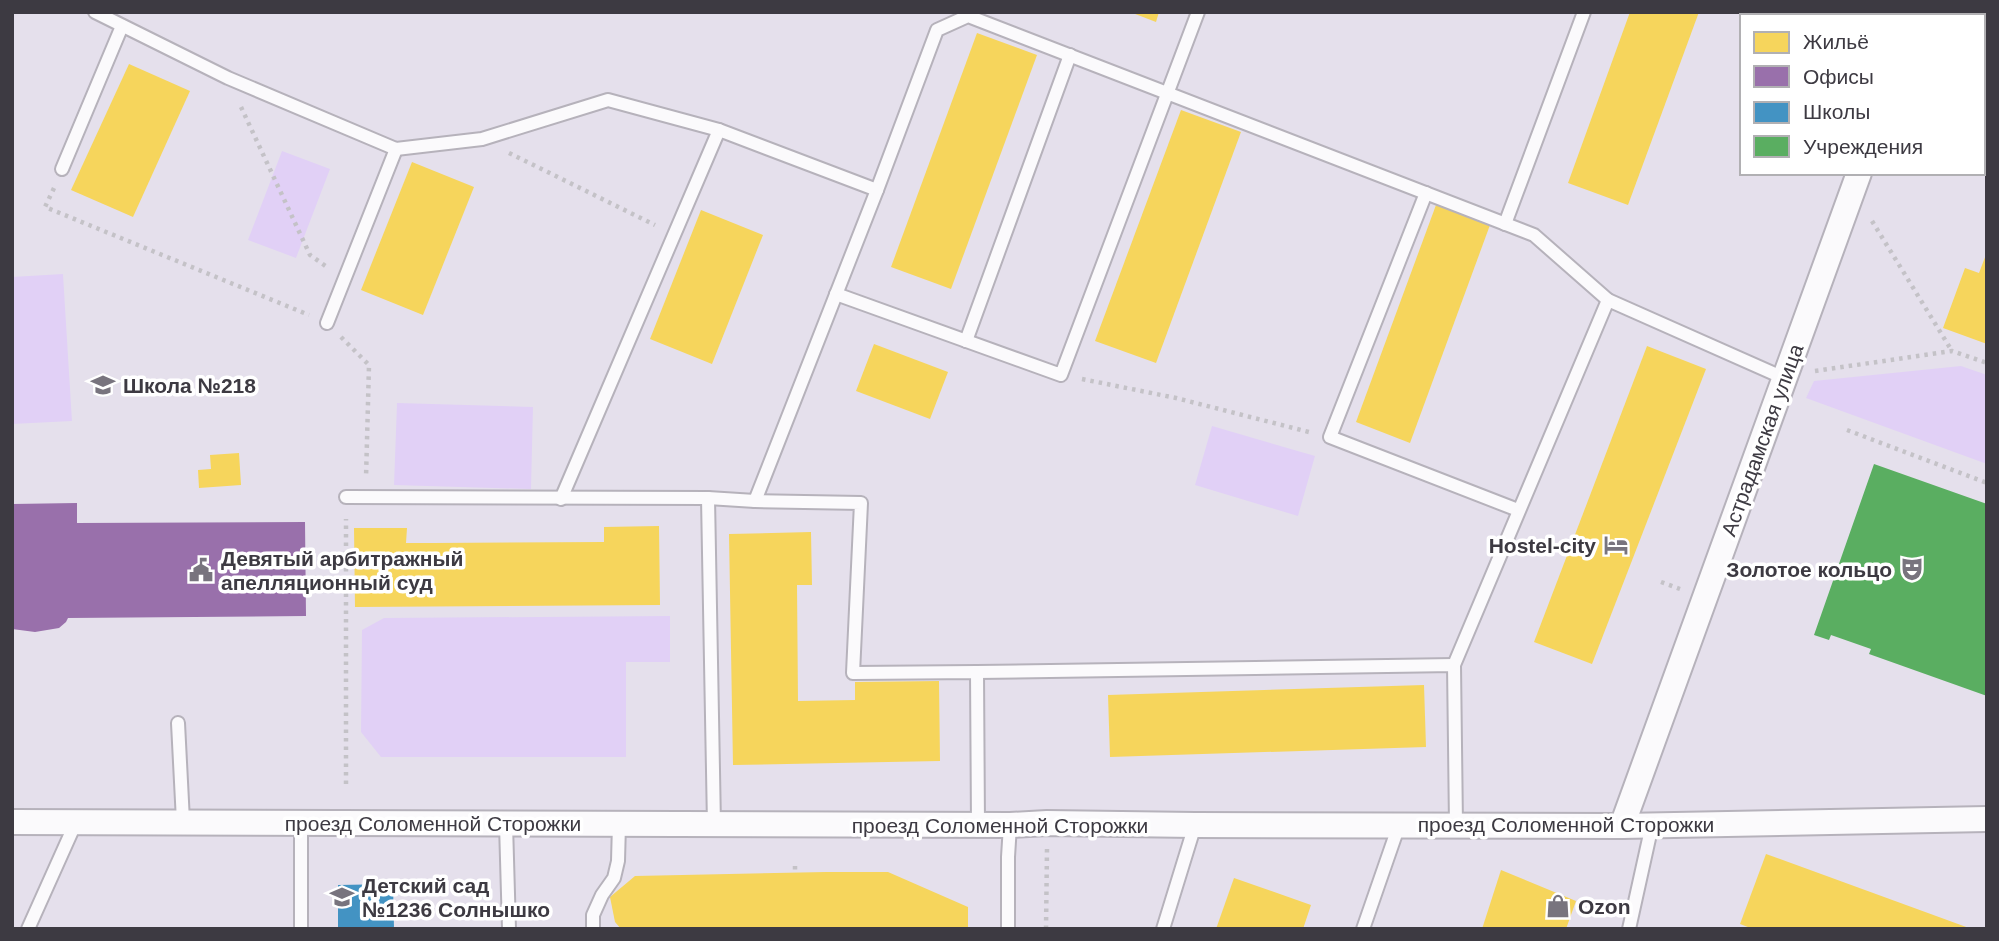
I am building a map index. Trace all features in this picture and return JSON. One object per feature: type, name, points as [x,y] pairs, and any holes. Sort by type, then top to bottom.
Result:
[{"type":"street","name":"Астрадамская улица","points":[[1622,826],[1796,375],[1858,175]]},
{"type":"street","name":"проезд Соломенной Сторожки","points":[[12,822],[1622,826],[1987,819]]},
{"type":"lane","points":[[95,12],[228,78],[396,149],[482,139],[608,100],[719,131],[877,190]]},
{"type":"lane","points":[[942,12],[949,25]]},
{"type":"lane","points":[[836,294],[1061,375],[1198,12]]},
{"type":"lane","points":[[1505,224],[1584,12]]},
{"type":"lane","points":[[755,501],[937,30],[968,16],[1534,235],[1608,300],[1796,375]]},
{"type":"lane","points":[[62,169],[122,26]]},
{"type":"lane","points":[[966,341],[1070,55]]},
{"type":"lane","points":[[561,499],[719,131]]},
{"type":"lane","points":[[327,323],[396,149]]},
{"type":"lane","points":[[1426,193],[1330,438],[1518,510]]},
{"type":"lane","points":[[1456,825],[1454,665],[1608,300]]},
{"type":"lane","points":[[346,497],[708,498],[861,503],[853,673],[1454,665]]},
{"type":"lane","points":[[708,498],[714,825]]},
{"type":"lane","points":[[977,672],[978,825]]},
{"type":"lane","points":[[178,723],[183,821]]},
{"type":"lane","points":[[28,929],[76,822]]},
{"type":"lane","points":[[301,822],[301,929]]},
{"type":"lane","points":[[506,824],[509,929]]},
{"type":"lane","points":[[593,929],[593,915],[614,878],[618,860],[618,824]]},
{"type":"lane","points":[[1008,929],[1010,825]]},
{"type":"lane","points":[[1163,929],[1195,825]]},
{"type":"lane","points":[[1363,929],[1399,825]]},
{"type":"lane","points":[[1629,929],[1652,825]]},
{"type":"path","points":[[228,78],[310,255],[344,280]]},
{"type":"path","points":[[482,139],[675,234]]},
{"type":"path","points":[[62,169],[45,207],[327,323],[369,365],[366,496]]},
{"type":"path","points":[[1868,213],[1952,351]]},
{"type":"path","points":[[1796,375],[1952,351],[1987,363]]},
{"type":"path","points":[[1061,375],[1176,398],[1330,438]]},
{"type":"path","points":[[1847,430],[1987,483]]},
{"type":"path","points":[[346,497],[346,784]]},
{"type":"path","points":[[1046,929],[1047,823]]},
{"type":"path","points":[[795,866],[795,873]]},
{"type":"shaded area","points":[[282,151],[330,169],[296,258],[248,240]]},
{"type":"shaded area","points":[[63,274],[72,421],[12,424],[12,277]]},
{"type":"shaded area","points":[[1961,366],[1987,375],[1987,464],[1806,398],[1814,381]]},
{"type":"shaded area","points":[[397,403],[533,407],[531,489],[394,485]]},
{"type":"shaded area","points":[[1212,426],[1315,456],[1298,516],[1195,485]]},
{"type":"shaded area","points":[[670,616],[670,662],[626,662],[626,757],[381,757],[361,732],[362,630],[384,618]]},
{"type":"building: Жильё","points":[[1130,12],[1159,12],[1156,22]]},
{"type":"building: Жильё","points":[[1630,12],[1699,12],[1628,205],[1568,183]]},
{"type":"building: Жильё","points":[[977,33],[1037,55],[951,289],[891,267]]},
{"type":"building: Жильё","points":[[129,64],[190,91],[133,217],[71,190]]},
{"type":"building: Жильё","points":[[1181,110],[1241,132],[1156,363],[1095,341]]},
{"type":"building: Жильё","points":[[412,162],[474,187],[423,315],[361,290]]},
{"type":"building: Жильё","points":[[1436,205],[1490,225],[1410,443],[1356,422]]},
{"type":"building: Жильё","points":[[701,210],[763,235],[712,364],[650,339]]},
{"type":"building: Жильё","points":[[1987,252],[1987,344],[1943,328],[1965,268],[1979,273]]},
{"type":"building: Жильё","points":[[874,344],[948,372],[930,419],[856,391]]},
{"type":"building: Жильё","points":[[1647,346],[1706,369],[1592,664],[1534,642]]},
{"type":"building: Жильё","points":[[239,453],[241,485],[199,488],[198,470],[211,469],[210,455]]},
{"type":"building: Жильё","points":[[659,526],[660,605],[355,607],[354,528],[407,528],[406,543],[604,542],[604,527]]},
{"type":"building: Жильё","points":[[811,532],[812,585],[797,585],[798,701],[855,700],[855,682],[939,681],[940,761],[733,765],[729,534]]},
{"type":"building: Жильё","points":[[1424,685],[1426,747],[1110,757],[1108,695]]},
{"type":"building: Жильё","points":[[1766,854],[1969,929],[1753,929],[1740,924]]},
{"type":"building: Жильё","points":[[1501,870],[1576,901],[1566,929],[1482,929]]},
{"type":"building: Жильё","points":[[888,872],[968,907],[968,929],[621,929],[615,922],[610,897],[635,876]]},
{"type":"building: Жильё","points":[[1234,878],[1311,905],[1303,929],[1216,929]]},
{"type":"building: Офисы","points":[[77,503],[77,523],[305,522],[306,616],[68,618],[59,628],[35,632],[12,629],[12,504]]},
{"type":"building: Школы","points":[[393,884],[394,929],[338,929],[338,885]]},
{"type":"building: Учреждения","name":"Золотое кольцо","points":[[1874,464],[1987,504],[1987,696],[1869,654],[1871,649],[1831,635],[1829,640],[1814,635]]},
{"type":"place","name":"Школа №218","points":[[103,385]]},
{"type":"place","name":"Hostel-city","points":[[1616,545]]},
{"type":"place","name":"Золотое кольцо","points":[[1912,569]]},
{"type":"place","name":"Девятый арбитражный апелляционный суд","points":[[201,570]]},
{"type":"place","name":"Детский сад №1236 Солнышко","points":[[342,897]]},
{"type":"place","name":"Ozon","points":[[1558,906]]}]
